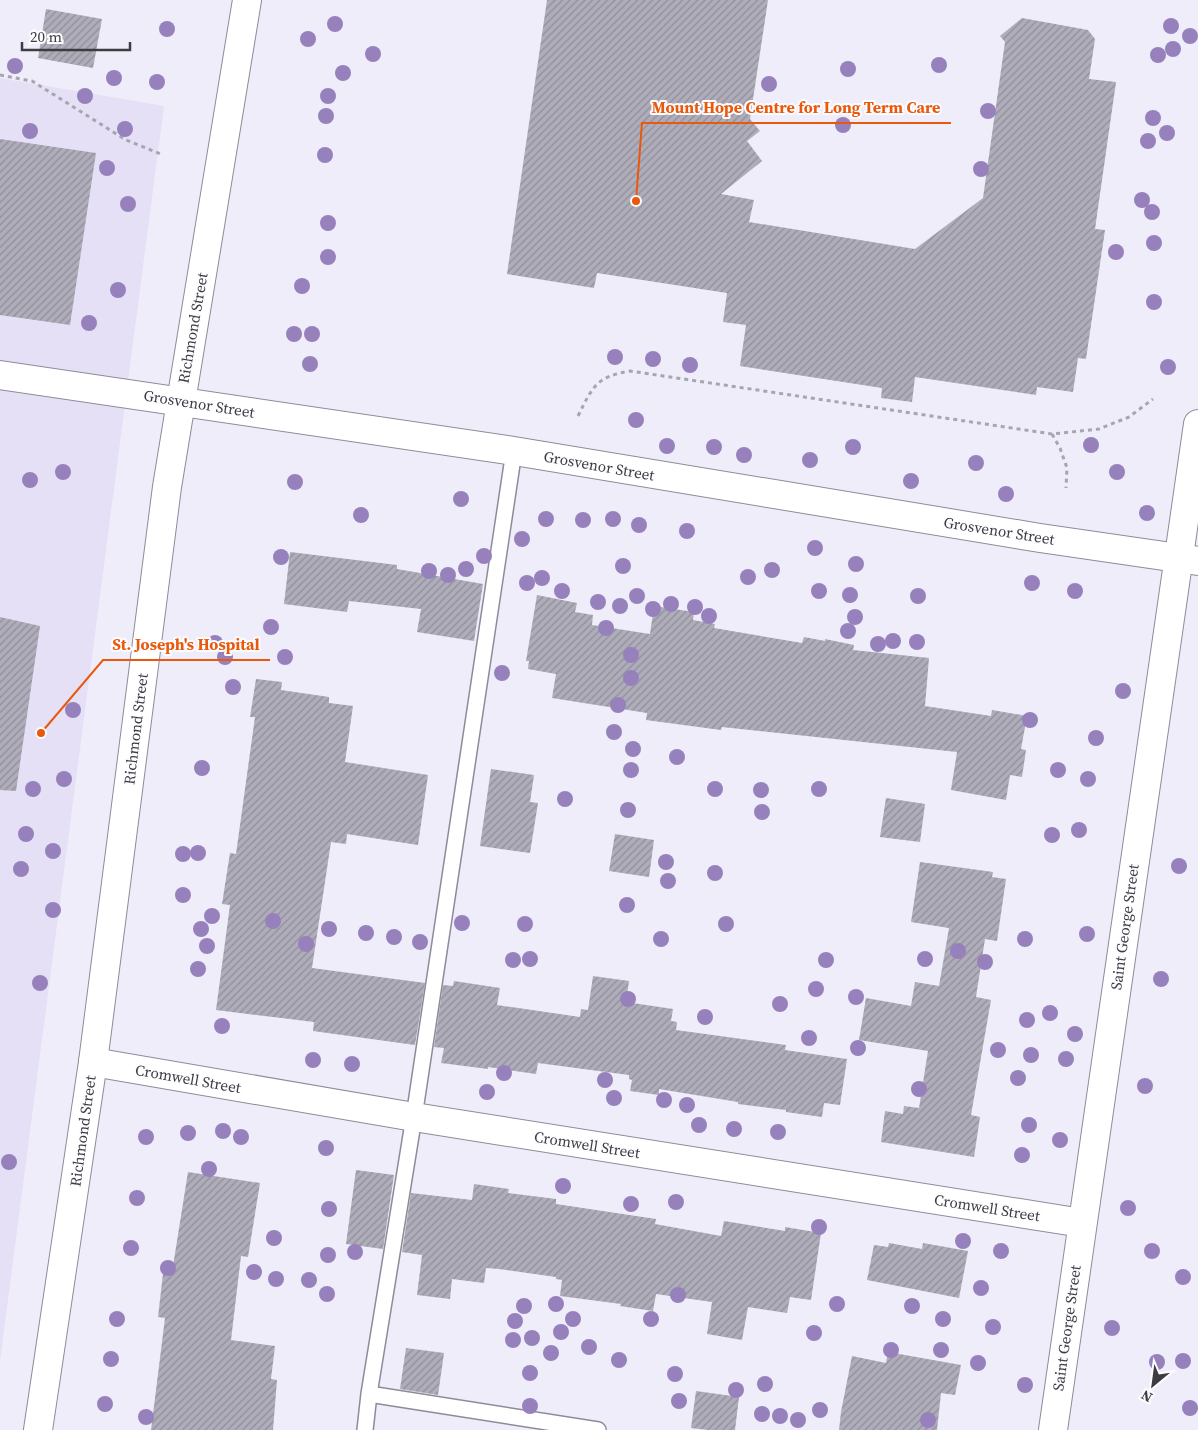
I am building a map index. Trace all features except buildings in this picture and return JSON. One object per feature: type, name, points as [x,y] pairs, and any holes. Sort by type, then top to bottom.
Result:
[{"type":"street","name":"Richmond Street","points":[[38,1430],[93,1062],[166,496],[247,0]]},
{"type":"street","name":"Grosvenor Street","points":[[0,375],[514,451],[1020,535],[1188,560]]},
{"type":"street","name":"Saint George Street","points":[[1052,1430],[1082,1223],[1188,560],[1198,424]]},
{"type":"street","name":"Cromwell Street","points":[[93,1062],[414,1117],[1082,1223]]},
{"type":"lane","points":[[365,1430],[514,451]]},
{"type":"lane","points":[[369,1394],[598,1430]]},
{"type":"path","points":[[0,75],[32,81],[126,140],[161,154]]},
{"type":"path","points":[[578,416],[599,381],[630,371],[1052,434],[1099,429],[1129,417],[1153,399]]},
{"type":"path","points":[[1052,434],[1068,468],[1066,488]]},
{"type":"shaded area","points":[[0,78],[164,106],[0,1361]]},
{"type":"place","name":"Mount Hope Centre for Long Term Care","points":[[636,201]]},
{"type":"place","name":"St. Joseph's Hospital","points":[[41,733]]}]
